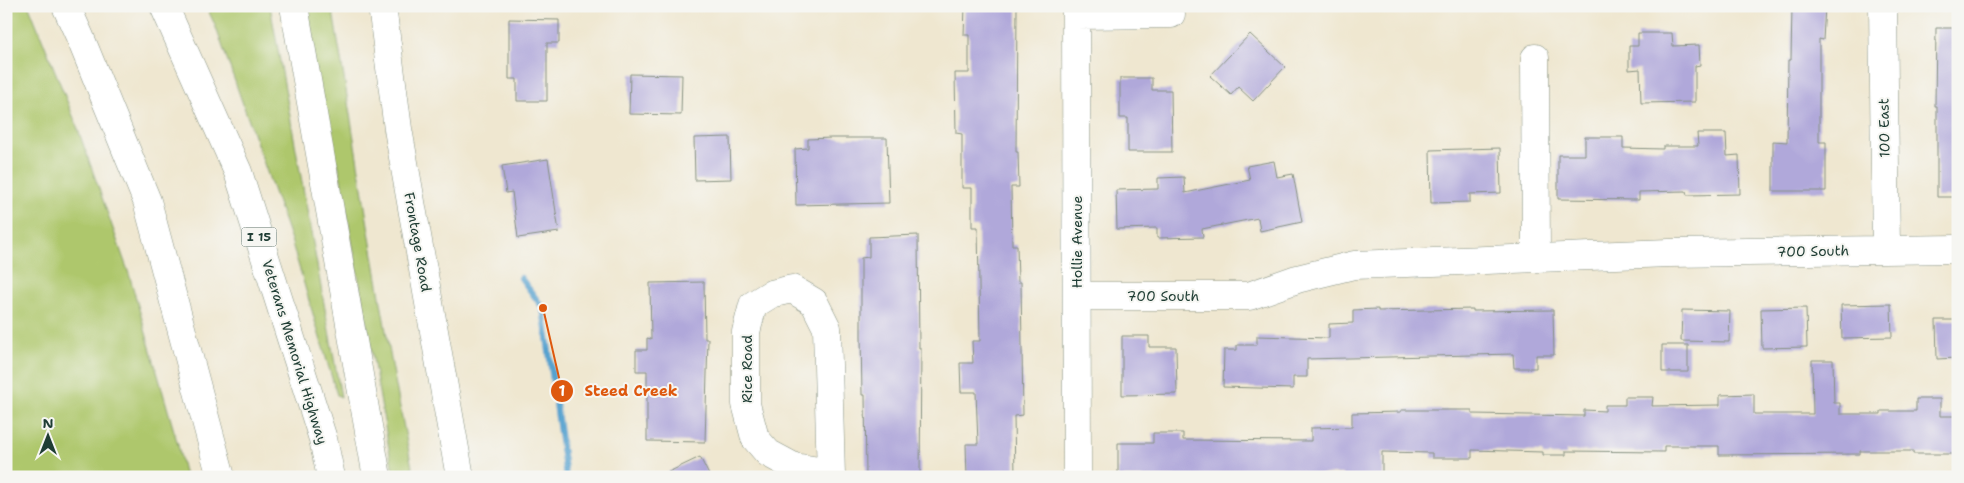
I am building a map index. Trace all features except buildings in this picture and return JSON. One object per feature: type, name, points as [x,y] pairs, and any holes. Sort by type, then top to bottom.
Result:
[{"type":"main road","points":[[66,6],[147,201],[221,477]]},
{"type":"main road","name":"Veterans Memorial Highway","points":[[164,6],[238,172],[323,439],[331,477]]},
{"type":"main road","points":[[294,6],[377,477]]},
{"type":"main road","name":"Frontage Road","points":[[382,6],[400,138],[460,477]]},
{"type":"main road","name":"100 East","points":[[1883,6],[1886,250]]},
{"type":"main road","points":[[1076,11],[1171,14]]},
{"type":"main road","name":"Hollie Avenue","points":[[1076,11],[1077,477]]},
{"type":"main road","points":[[1535,58],[1536,258]]},
{"type":"main road","name":"700 South","points":[[1077,296],[1248,296],[1297,279],[1354,265],[1669,253],[1958,249]]},
{"type":"main road","name":"Rice Road","points":[[792,289],[814,302],[827,328],[831,475],[794,467],[768,453],[755,438],[746,404],[746,332],[753,305],[771,294],[792,289]]},
{"type":"green space","points":[[6,6],[29,6],[75,121],[129,274],[178,445],[185,477],[6,477]]},
{"type":"green space","points":[[206,6],[270,6],[341,397],[337,395],[291,240],[215,25]]},
{"type":"green space","points":[[303,6],[332,6],[381,301],[414,477],[394,477],[338,162],[330,161]]},
{"type":"waterway","points":[[521,278],[543,308],[566,477]]},
{"type":"place","name":"Steed Creek","points":[[543,308]]}]
